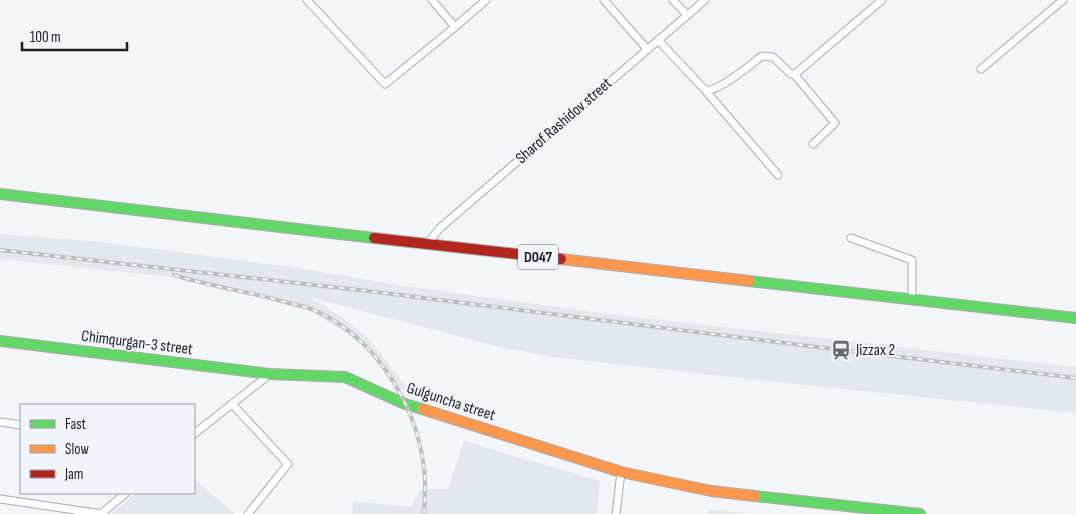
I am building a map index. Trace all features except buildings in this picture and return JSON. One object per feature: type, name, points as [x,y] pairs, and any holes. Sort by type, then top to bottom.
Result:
[{"type":"main road","name":"D047","points":[[0,194],[1076,318]]},
{"type":"main road","name":"Chimqurgan-3 street","points":[[0,341],[270,374]]},
{"type":"main road","name":"Gulguncha street","points":[[270,374],[345,377],[405,404],[621,472],[711,491],[920,514]]},
{"type":"street","points":[[308,0],[385,84],[486,0]]},
{"type":"street","points":[[432,0],[455,27]]},
{"type":"street","points":[[604,0],[647,50]]},
{"type":"street","points":[[673,0],[687,15]]},
{"type":"street","name":"Sharof Rashidov street","points":[[427,244],[440,228],[705,0]]},
{"type":"street","points":[[794,74],[882,0]]},
{"type":"street","points":[[981,69],[1063,0]]},
{"type":"street","points":[[658,40],[705,90],[778,175]]},
{"type":"street","points":[[705,90],[710,92],[762,56],[773,57],[794,74],[835,123],[813,144]]},
{"type":"street","points":[[851,238],[912,260],[912,299]]},
{"type":"street","points":[[195,433],[270,374]]},
{"type":"street","points":[[232,404],[288,464],[248,514]]},
{"type":"street","points":[[0,422],[20,425]]},
{"type":"street","points":[[616,514],[621,472]]},
{"type":"street","points":[[0,499],[101,514],[125,494]]},
{"type":"shaded area","points":[[0,234],[101,242],[292,267],[398,285],[609,314],[1076,367],[1076,413],[553,357],[500,347],[309,297],[339,315],[367,336],[407,388],[397,390],[372,355],[356,340],[296,303],[189,279],[0,259]]},
{"type":"shaded area","points":[[464,441],[600,481],[597,514],[352,514],[353,501],[411,507],[420,489],[448,489]]},
{"type":"shaded area","points":[[195,480],[235,514],[111,514],[135,494],[195,494]]},
{"type":"shaded area","points":[[709,509],[749,514],[708,514]]},
{"type":"railway","points":[[0,250],[368,291],[1076,378]]},
{"type":"railway","points":[[174,275],[314,310],[336,322],[356,337],[374,355],[389,375],[402,397],[412,420],[424,468],[424,514]]},
{"type":"traffic: fast","points":[[0,194],[374,238]]},
{"type":"traffic: fast","points":[[749,281],[1076,318]]},
{"type":"traffic: fast","points":[[0,341],[270,374],[345,377],[405,404],[422,409]]},
{"type":"traffic: fast","points":[[755,496],[920,514]]},
{"type":"traffic: slow","points":[[561,259],[749,281]]},
{"type":"traffic: slow","points":[[422,409],[621,472],[711,491],[755,496]]},
{"type":"traffic: jam","points":[[374,238],[561,259]]},
{"type":"place","name":"Jizzax 2","points":[[841,350]]}]
